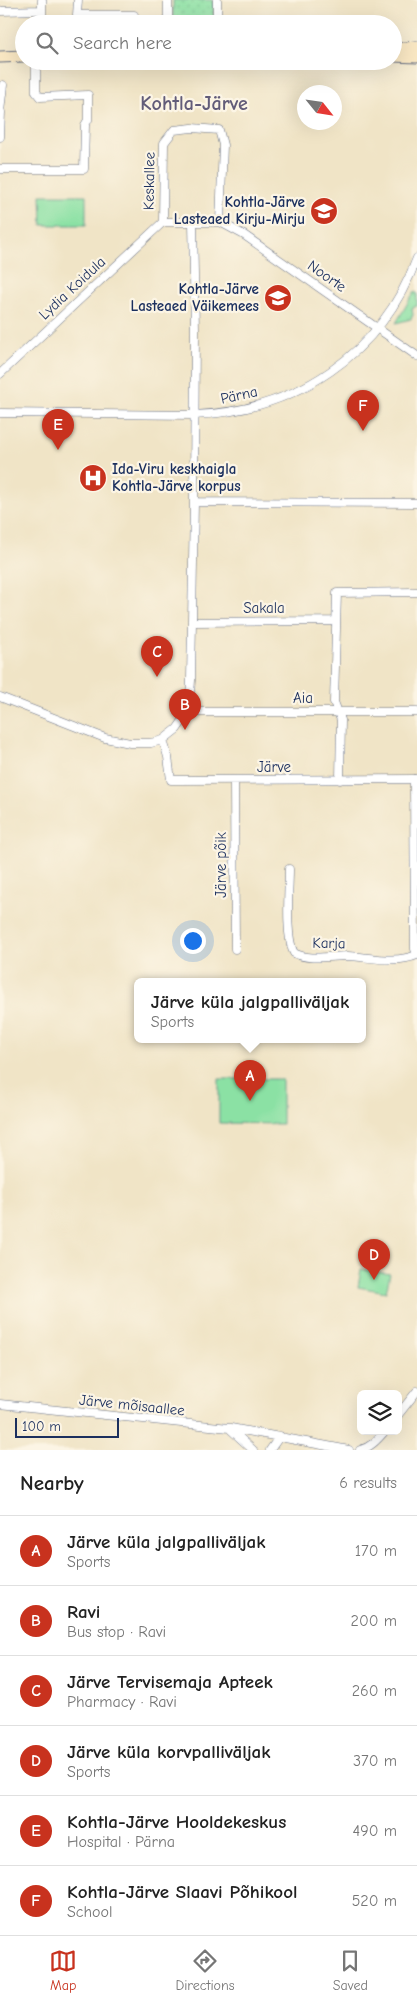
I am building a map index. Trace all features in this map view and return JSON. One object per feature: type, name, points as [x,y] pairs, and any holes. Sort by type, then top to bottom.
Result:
[{"type":"main road","points":[[402,48],[417,47]]},
{"type":"main road","points":[[0,49],[15,49]]},
{"type":"main road","points":[[0,56],[15,56]]},
{"type":"main road","points":[[402,56],[417,57]]},
{"type":"street","points":[[42,0],[42,15]]},
{"type":"street","points":[[78,0],[77,15],[134,15]]},
{"type":"street","points":[[168,0],[168,15]]},
{"type":"street","points":[[217,0],[217,15]]},
{"type":"street","points":[[0,11],[42,10]]},
{"type":"street","points":[[0,169],[84,169],[88,95],[40,97],[36,92],[36,70]]},
{"type":"street","points":[[0,137],[3,86]]},
{"type":"street","name":"Keskallee","points":[[192,128],[219,130],[223,145],[220,222],[193,221],[163,222],[164,143],[174,130],[192,128]]},
{"type":"street","points":[[0,697],[111,740],[146,744],[163,740],[177,729],[188,715],[194,502],[195,330],[193,221]]},
{"type":"street","name":"Lydia Koidula","points":[[0,374],[163,222]]},
{"type":"street","name":"Noorte","points":[[220,222],[244,236],[417,356]]},
{"type":"street","name":"Pärna","points":[[0,413],[194,415],[251,408],[287,395],[318,380],[352,354],[378,328],[407,282],[417,258]]},
{"type":"street","points":[[194,502],[417,503]]},
{"type":"street","points":[[340,780],[341,727],[334,702],[337,593],[417,592]]},
{"type":"street","name":"Sakala","points":[[192,622],[335,621]]},
{"type":"street","name":"Aia","points":[[188,715],[417,712]]},
{"type":"street","name":"Järve","points":[[163,740],[171,780],[416,779]]},
{"type":"street","points":[[416,779],[415,948],[417,955]]},
{"type":"street","name":"Järve põik","points":[[234,781],[235,949]]},
{"type":"street","name":"Karja","points":[[289,869],[289,935],[294,952],[310,957],[349,956],[371,960],[409,959],[417,955]]},
{"type":"street","points":[[402,1410],[417,1391]]},
{"type":"street","name":"Järve mõisaallee","points":[[0,1404],[230,1428],[349,1450]]},
{"type":"street","points":[[230,1428],[253,1450]]},
{"type":"street","points":[[360,1450],[366,1449],[376,1442],[381,1435]]},
{"type":"street","points":[[270,1450],[280,1436]]},
{"type":"green space","points":[[173,0],[213,0],[214,15],[173,15]]},
{"type":"green space","points":[[41,195],[86,195],[86,225],[42,225]]},
{"type":"green space","points":[[414,292],[417,293],[417,306],[412,308],[413,315],[411,319],[396,323]]},
{"type":"green space","points":[[219,1079],[282,1079],[282,1124],[219,1123]]},
{"type":"green space","points":[[361,1269],[390,1274],[386,1292],[358,1287]]},
{"type":"place","name":"Kohtla-Järve Lasteaed Kirju-Mirju","points":[[324,211]]},
{"type":"place","name":"Kohtla-Järve Lasteaed Väikemees","points":[[278,298]]},
{"type":"place","name":"Kohtla-Järve Slaavi Põhikool","points":[[363,431]]},
{"type":"place","name":"Kohtla-Järve Hooldekeskus","points":[[58,450]]},
{"type":"place","name":"Ida-Viru keskhaigla Kohtla-Järve korpus","points":[[93,478]]},
{"type":"place","name":"Järve Tervisemaja Apteek","points":[[157,677]]},
{"type":"place","name":"Ravi","points":[[185,730]]},
{"type":"place","name":"Järve küla jalgpalliväljak","points":[[250,1101]]},
{"type":"place","name":"Järve küla korvpalliväljak","points":[[374,1280]]},
{"type":"district","name":"Kohtla-Järve","points":[[194,103]]}]
